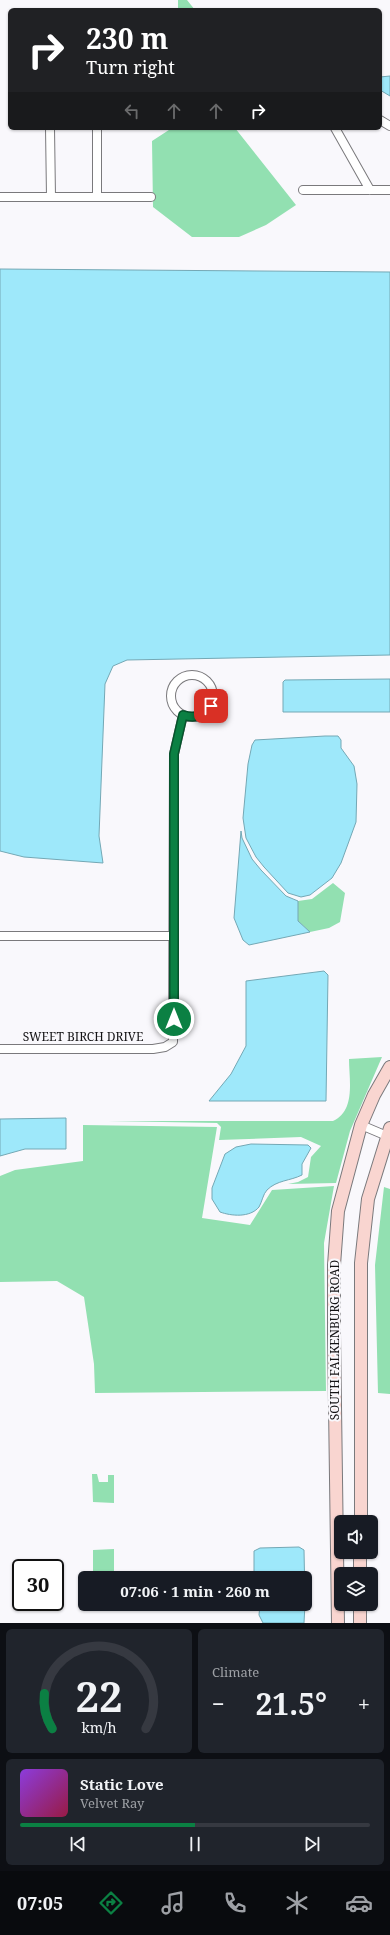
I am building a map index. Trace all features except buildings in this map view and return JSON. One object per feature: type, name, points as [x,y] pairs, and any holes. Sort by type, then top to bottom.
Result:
[{"type":"street","points":[[50,130],[51,197]]},
{"type":"street","points":[[97,130],[97,197]]},
{"type":"street","points":[[336,130],[370,190]]},
{"type":"street","points":[[303,190],[390,190]]},
{"type":"street","points":[[0,197],[151,197]]},
{"type":"street","points":[[187,676],[202,678],[211,687],[213,700],[211,706],[207,711],[196,717],[183,715],[177,711],[171,698],[175,684],[187,676]]},
{"type":"street","name":"SWEET BIRCH DRIVE","points":[[0,1049],[153,1049],[165,1047],[173,1042],[174,754],[183,715]]},
{"type":"street","points":[[0,936],[174,936]]},
{"type":"street","name":"SOUTH FALKENBURG ROAD","points":[[338,1623],[334,1266],[338,1211],[361,1125],[374,1095],[390,1067]]},
{"type":"street","points":[[361,1125],[388,1132],[368,1199],[361,1263],[361,1515]]},
{"type":"street","points":[[360,1611],[360,1623]]},
{"type":"green space","points":[[178,0],[187,0],[193,8],[178,8]]},
{"type":"green space","points":[[169,130],[237,130],[296,205],[266,225],[239,237],[192,237],[153,207],[152,141]]},
{"type":"green space","points":[[333,883],[345,893],[340,922],[329,928],[310,932],[298,921],[298,901],[312,899]]},
{"type":"green space","points":[[382,1057],[350,1131],[336,1183],[288,1184],[298,1182],[308,1177],[311,1157],[321,1146],[301,1137],[219,1140],[221,1127],[217,1123],[108,1121],[333,1121],[345,1110],[348,1102],[350,1094],[349,1059]]},
{"type":"green space","points":[[83,1125],[217,1127],[202,1218],[250,1225],[272,1190],[334,1186],[324,1243],[326,1391],[95,1393],[94,1364],[84,1297],[57,1281],[0,1282],[0,1176],[15,1170],[83,1161]]},
{"type":"green space","points":[[384,1187],[390,1189],[390,1394],[378,1393],[375,1265]]},
{"type":"green space","points":[[92,1474],[97,1474],[99,1482],[108,1482],[108,1475],[114,1475],[114,1503],[93,1502]]},
{"type":"green space","points":[[114,1549],[114,1571],[93,1571],[93,1550]]},
{"type":"water","points":[[390,76],[390,96],[382,91],[382,77]]},
{"type":"water","points":[[0,269],[390,272],[390,655],[127,660],[113,666],[105,684],[99,836],[103,863],[24,857],[0,851]]},
{"type":"water","points":[[390,679],[390,712],[283,712],[283,682],[285,680]]},
{"type":"water","points":[[338,736],[341,740],[341,748],[354,766],[357,784],[356,822],[341,863],[332,878],[310,895],[301,897],[288,893],[256,857],[246,838],[243,818],[248,764],[252,745],[255,740]]},
{"type":"water","points":[[241,831],[242,838],[252,859],[286,896],[298,901],[298,921],[310,932],[249,945],[243,940],[234,918]]},
{"type":"water","points":[[324,971],[328,975],[326,1101],[209,1101],[231,1074],[246,1046],[246,981]]},
{"type":"water","points":[[66,1118],[66,1149],[25,1149],[0,1156],[0,1119]]},
{"type":"water","points":[[251,1144],[308,1145],[311,1148],[302,1164],[302,1175],[279,1182],[271,1187],[266,1192],[259,1207],[255,1211],[240,1215],[220,1212],[212,1199],[212,1188],[225,1154],[236,1147]]},
{"type":"water","points":[[299,1547],[304,1550],[305,1571],[254,1571],[254,1551],[260,1548]]},
{"type":"water","points":[[259,1611],[305,1611],[304,1623],[263,1623],[259,1615]]},
{"type":"route","points":[[174,1019],[174,754],[183,715],[196,717],[202,715],[211,706]]}]
